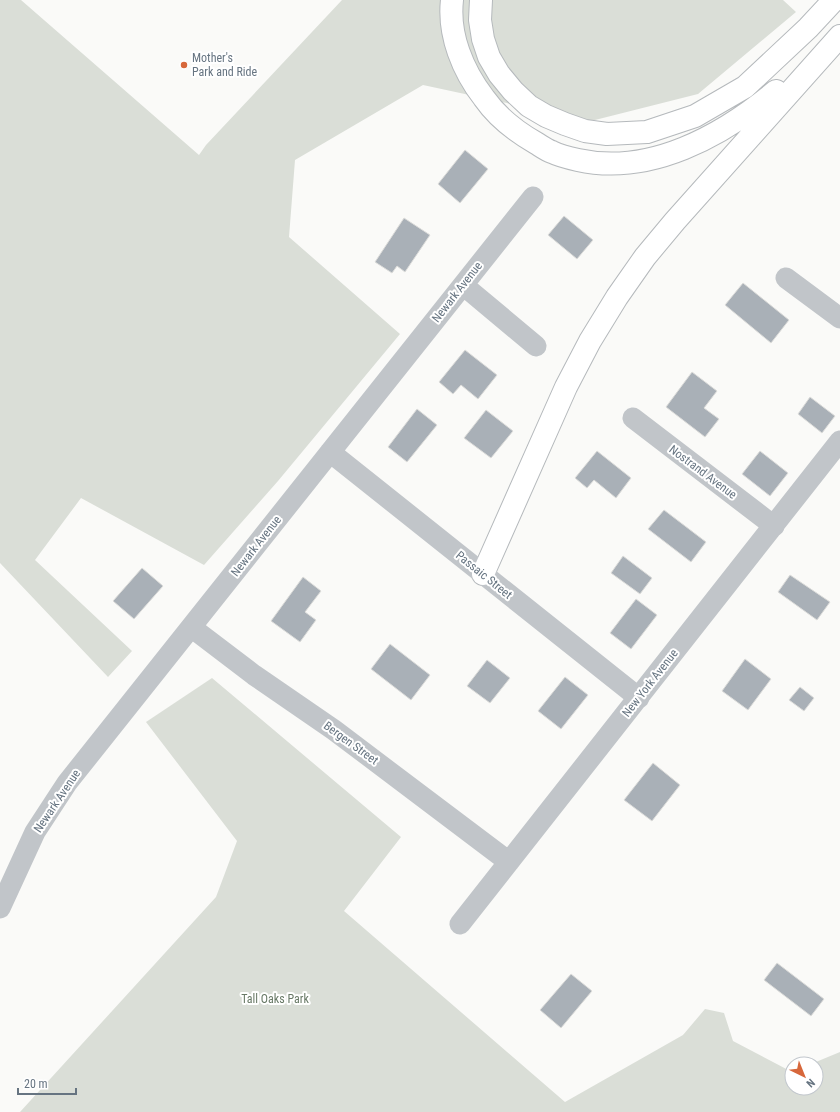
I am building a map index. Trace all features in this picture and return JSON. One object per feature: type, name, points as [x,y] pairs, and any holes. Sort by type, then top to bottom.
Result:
[{"type":"highway","points":[[452,0],[452,26],[462,62],[468,76],[494,112],[522,135],[552,153],[589,162],[609,164],[651,159],[695,143],[738,120],[763,102],[834,42]]},
{"type":"highway","points":[[481,0],[480,20],[489,57],[499,74],[513,91],[529,106],[552,119],[585,131],[607,134],[647,132],[695,116],[745,87],[808,28],[834,0]]},
{"type":"highway","points":[[484,574],[566,387],[590,341],[617,297],[645,257],[675,221],[834,42]]},
{"type":"street","name":"Newark Avenue","points":[[0,908],[32,838],[49,809],[72,777],[533,197]]},
{"type":"street","points":[[786,278],[840,318]]},
{"type":"street","points":[[463,285],[536,346]]},
{"type":"street","name":"Nostrand Avenue","points":[[633,418],[774,526]]},
{"type":"street","name":"New York Avenue","points":[[460,924],[840,441]]},
{"type":"street","name":"Passaic Street","points":[[330,452],[638,698]]},
{"type":"street","name":"Bergen Street","points":[[191,627],[254,675],[352,743],[509,862]]},
{"type":"green space","points":[[0,0],[21,0],[199,155],[206,145],[342,0],[783,0],[796,12],[698,94],[591,121],[423,85],[295,160],[289,237],[400,334],[278,481],[204,565],[81,498],[35,560],[132,651],[108,677],[0,563]]},
{"type":"green space","name":"Tall Oaks Park","points":[[212,678],[401,837],[344,911],[565,1102],[683,1035],[705,1009],[724,1013],[733,1041],[784,1068],[784,1096],[824,1096],[824,1059],[840,1052],[840,1112],[20,1112],[216,897],[237,841],[146,722]]},
{"type":"building","points":[[465,150],[488,169],[460,203],[438,184]]},
{"type":"building","points":[[564,216],[593,240],[577,259],[548,235]]},
{"type":"building","points":[[404,218],[430,235],[405,272],[397,266],[392,273],[375,262]]},
{"type":"building","points":[[743,283],[789,320],[771,343],[725,305]]},
{"type":"building","points":[[465,350],[497,375],[478,399],[461,385],[453,394],[439,382]]},
{"type":"building","points":[[692,372],[717,391],[704,408],[719,419],[705,437],[666,407]]},
{"type":"building","points":[[810,397],[835,416],[822,433],[798,414]]},
{"type":"building","points":[[417,409],[437,425],[407,462],[388,447]]},
{"type":"building","points":[[486,410],[513,431],[491,458],[464,438]]},
{"type":"building","points":[[597,451],[631,478],[616,498],[594,480],[587,488],[575,478]]},
{"type":"building","points":[[760,451],[788,473],[770,496],[742,474]]},
{"type":"building","points":[[664,510],[706,542],[691,562],[648,529]]},
{"type":"building","points":[[623,556],[652,578],[640,594],[611,573]]},
{"type":"building","points":[[142,568],[163,586],[134,619],[113,601]]},
{"type":"building","points":[[790,575],[830,602],[817,620],[778,592]]},
{"type":"building","points":[[303,577],[321,591],[305,612],[316,620],[300,642],[271,621]]},
{"type":"building","points":[[636,599],[657,615],[631,649],[610,633]]},
{"type":"building","points":[[390,644],[430,675],[411,700],[371,669]]},
{"type":"building","points":[[745,659],[771,679],[748,710],[722,691]]},
{"type":"building","points":[[487,660],[510,678],[490,703],[467,686]]},
{"type":"building","points":[[565,677],[588,695],[561,729],[538,711]]},
{"type":"building","points":[[800,687],[814,698],[804,711],[789,700]]},
{"type":"building","points":[[653,763],[680,785],[652,821],[624,800]]},
{"type":"building","points":[[777,963],[824,999],[811,1016],[764,980]]},
{"type":"building","points":[[571,974],[592,991],[561,1028],[540,1010]]},
{"type":"place","name":"Mother's Park and Ride","points":[[184,65]]}]
